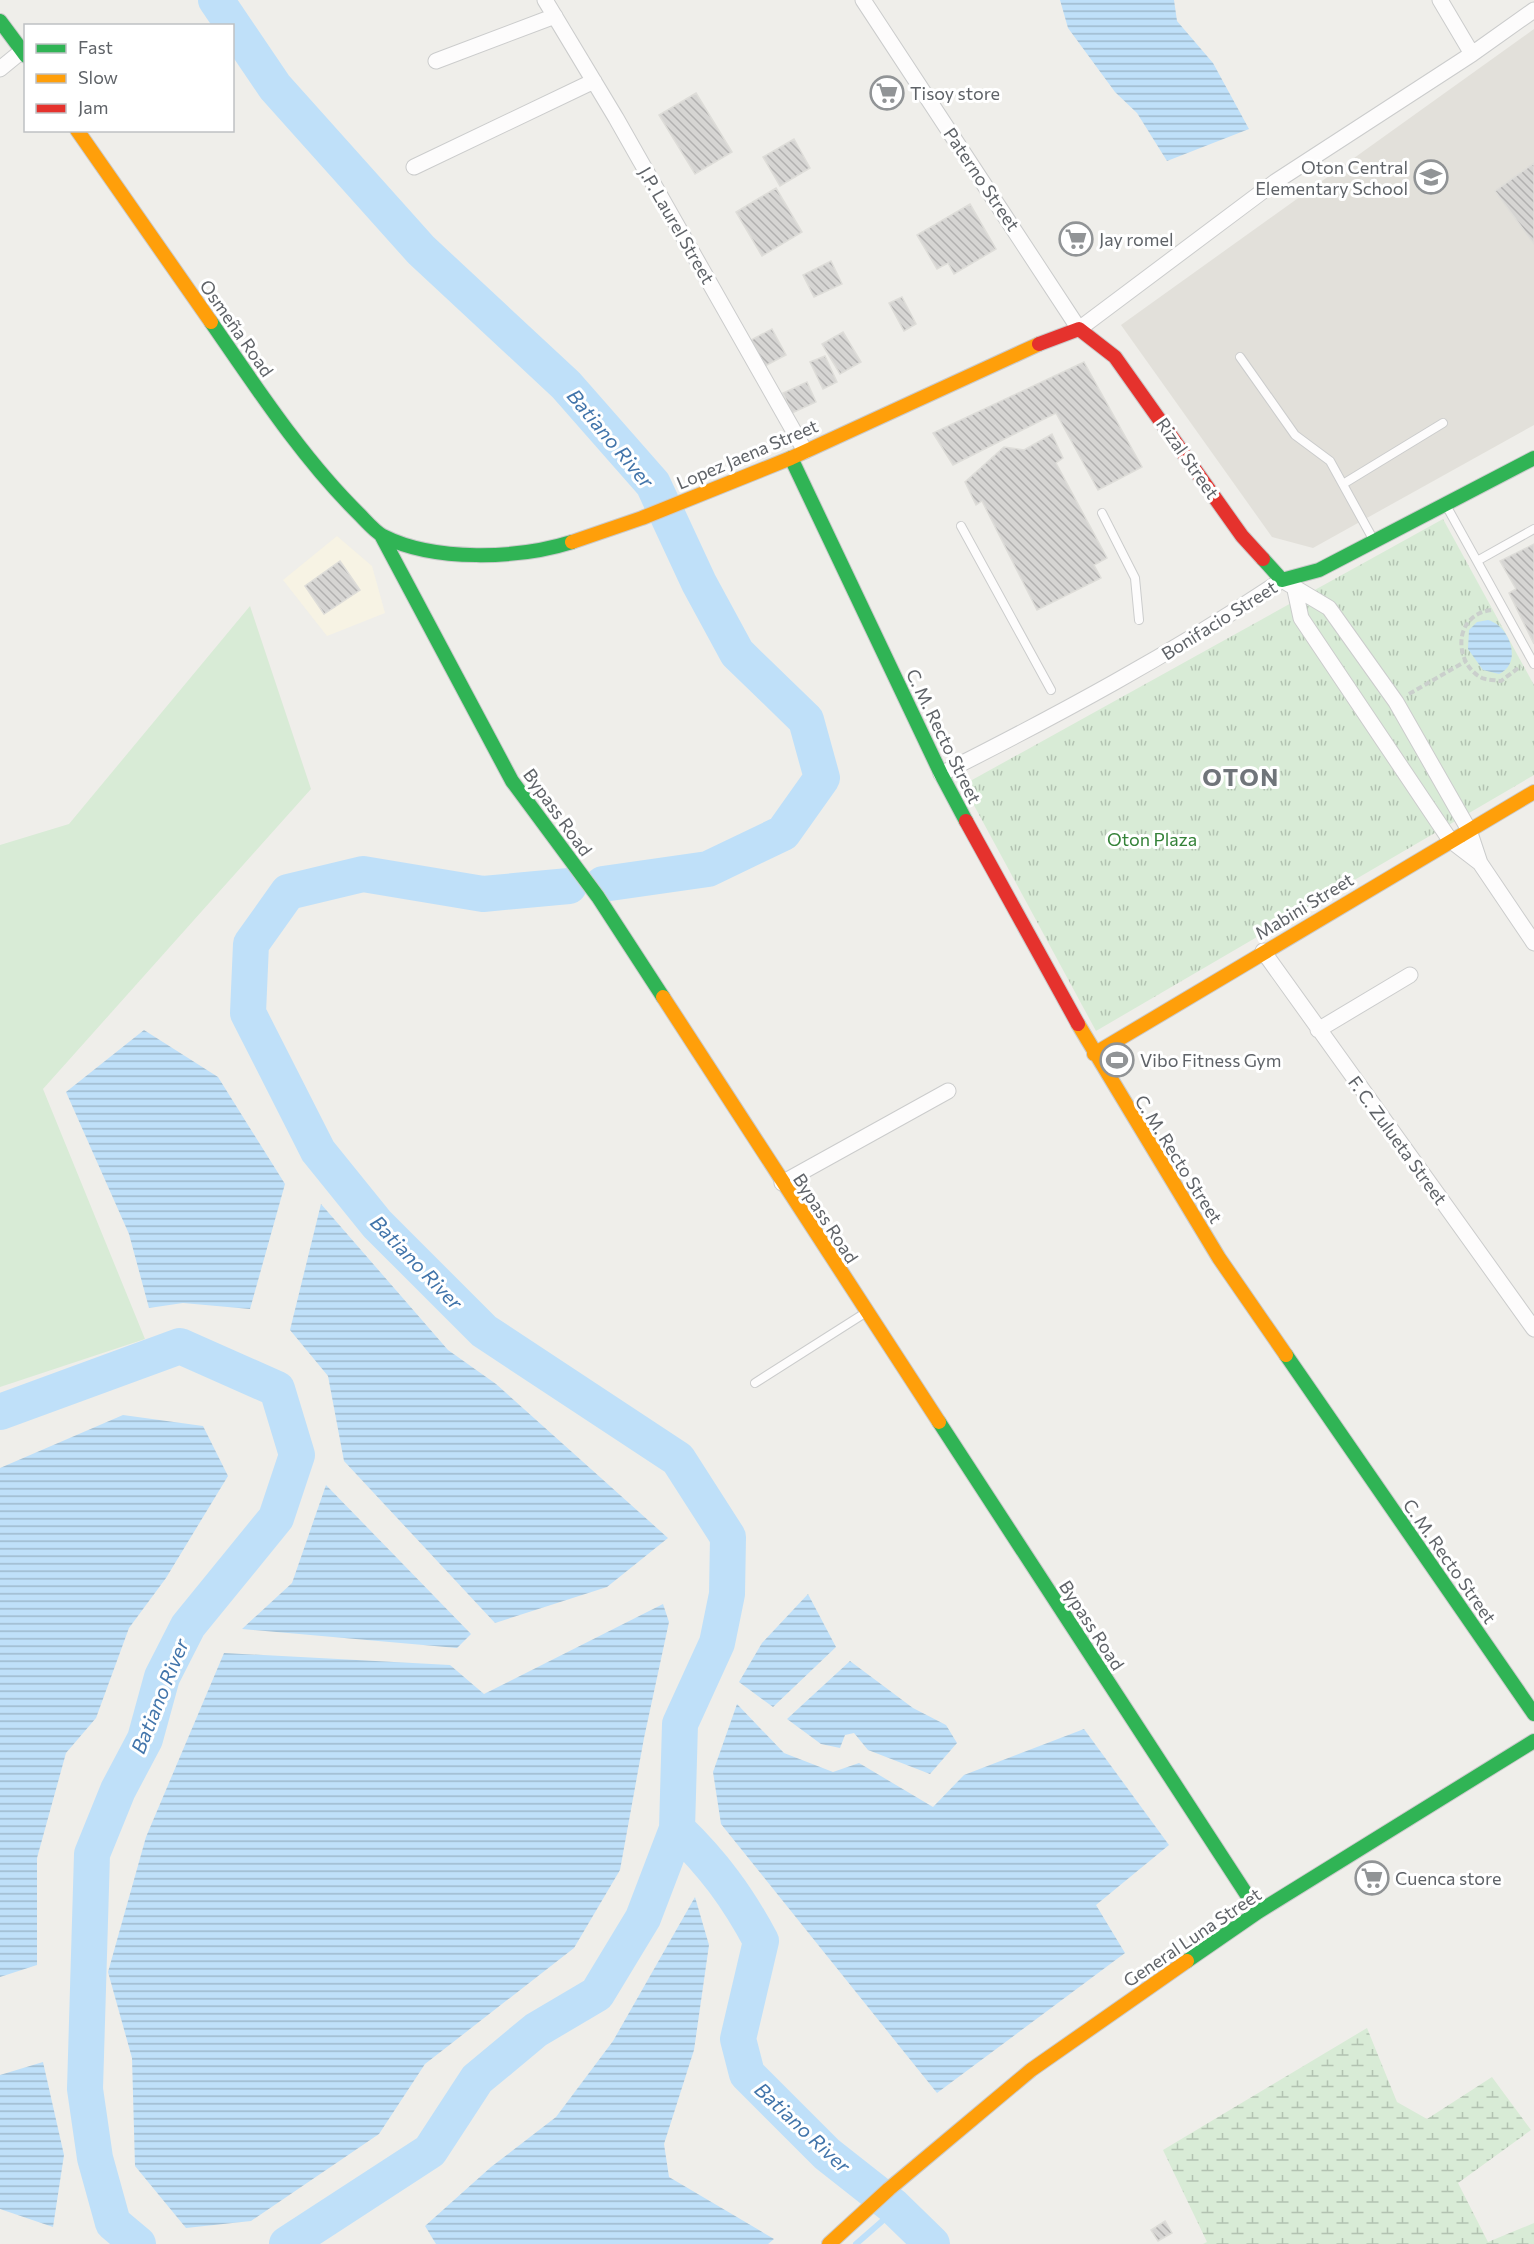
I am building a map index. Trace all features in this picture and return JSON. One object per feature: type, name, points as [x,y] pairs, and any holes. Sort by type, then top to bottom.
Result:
[{"type":"main road","points":[[0,21],[24,54]]},
{"type":"main road","name":"Osmeña Road","points":[[78,132],[248,376],[338,492],[381,535]]},
{"type":"main road","name":"Lopez Jaena Street","points":[[381,535],[417,548],[441,552],[530,552],[568,543],[642,518],[690,496],[791,458],[1003,360],[1079,329]]},
{"type":"main road","name":"Rizal Street","points":[[1079,329],[1115,357],[1242,536],[1282,580]]},
{"type":"main road","name":"C. M. Recto Street","points":[[791,458],[941,774],[1094,1054],[1219,1258],[1534,1714]]},
{"type":"main road","name":"Bonifacio Street","points":[[1282,580],[1319,570],[1376,543],[1534,458]]},
{"type":"main road","name":"Bypass Road","points":[[381,535],[512,781],[598,897],[1258,1912]]},
{"type":"main road","name":"Mabini Street","points":[[1094,1054],[1263,951],[1534,792]]},
{"type":"main road","name":"General Luna Street","points":[[829,2244],[889,2189],[1031,2070],[1258,1912],[1534,1741]]},
{"type":"street","name":"J.P. Laurel Street","points":[[545,0],[594,81],[806,451]]},
{"type":"street","name":"Paterno Street","points":[[863,0],[1079,329]]},
{"type":"street","points":[[1440,0],[1472,54]]},
{"type":"street","points":[[1079,329],[1275,182],[1472,54],[1534,10]]},
{"type":"street","points":[[436,61],[555,16]]},
{"type":"street","points":[[0,69],[24,54]]},
{"type":"street","points":[[414,167],[594,81]]},
{"type":"street","name":"Rizal Street","points":[[1282,580],[1295,590],[1329,608],[1396,702],[1469,830],[1480,863],[1534,943]]},
{"type":"street","name":"Bonifacio Street","points":[[941,774],[1069,709],[1172,651],[1282,580]]},
{"type":"street","name":"Rizal Street","points":[[1295,590],[1300,618],[1450,840],[1480,863]]},
{"type":"street","name":"F. C. Zulueta Street","points":[[1263,951],[1534,1329]]},
{"type":"street","points":[[1318,1030],[1410,975]]},
{"type":"street","points":[[782,1183],[948,1091]]},
{"type":"lane","points":[[1240,357],[1295,435],[1330,461],[1376,543]]},
{"type":"lane","points":[[1343,484],[1443,423]]},
{"type":"lane","points":[[1446,506],[1532,661]]},
{"type":"lane","points":[[1102,513],[1135,578],[1139,621]]},
{"type":"lane","points":[[962,526],[1051,690]]},
{"type":"lane","points":[[1477,561],[1534,529]]},
{"type":"lane","points":[[755,1383],[866,1312]]},
{"type":"path","points":[[1503,609],[1475,614],[1466,622],[1460,640],[1466,661],[1481,677],[1501,681],[1532,661]]},
{"type":"path","points":[[1396,702],[1466,661]]},
{"type":"shaded area","name":"Oton Central Elementary School","points":[[1534,29],[1534,425],[1313,548],[1272,537],[1121,325]]},
{"type":"shaded area","points":[[337,536],[372,566],[385,613],[327,636],[283,580]]},
{"type":"green space","name":"Oton Plaza","points":[[1443,519],[1534,685],[1534,775],[1096,1031],[963,785]]},
{"type":"green space","points":[[250,606],[311,789],[43,1089],[145,1339],[0,1387],[0,845],[69,824]]},
{"type":"green space","points":[[1367,2028],[1397,2102],[1427,2119],[1492,2077],[1531,2130],[1458,2183],[1488,2242],[1534,2223],[1534,2244],[1203,2244],[1207,2242],[1163,2150]]},
{"type":"water","points":[[1060,0],[1174,0],[1177,21],[1213,63],[1249,129],[1167,161],[1137,113],[1115,92],[1068,28]]},
{"type":"water","points":[[1488,620],[1502,629],[1511,645],[1510,662],[1499,674],[1483,670],[1468,649],[1469,630],[1477,622]]},
{"type":"water","points":[[144,1030],[218,1077],[285,1184],[250,1309],[183,1303],[149,1308],[129,1234],[66,1092]]},
{"type":"water","points":[[321,1204],[448,1350],[496,1384],[668,1538],[607,1587],[495,1623],[344,1461],[328,1376],[290,1330]]},
{"type":"water","points":[[123,1415],[203,1426],[228,1476],[166,1578],[129,1628],[96,1718],[66,1753],[37,1858],[37,1965],[0,1977],[0,1468]]},
{"type":"water","points":[[326,1485],[471,1634],[457,1648],[242,1629],[292,1583]]},
{"type":"water","points":[[808,1594],[836,1647],[773,1707],[739,1682],[762,1643]]},
{"type":"water","points":[[663,1604],[669,1622],[644,1738],[620,1870],[574,1948],[425,2064],[379,2134],[251,2221],[186,2228],[135,2166],[132,2058],[108,1972],[146,1837],[224,1653],[450,1665],[484,1694]]},
{"type":"water","points":[[850,1661],[913,1708],[946,1725],[957,1743],[930,1774],[868,1750],[854,1733],[845,1735],[840,1748],[821,1744],[787,1719]]},
{"type":"water","points":[[737,1704],[784,1753],[833,1772],[859,1763],[933,1807],[964,1775],[1084,1729],[1169,1845],[1096,1905],[1125,1953],[937,2093],[721,1824],[713,1772]]},
{"type":"water","points":[[695,1897],[709,1945],[694,2050],[664,2144],[669,2177],[774,2239],[768,2244],[436,2244],[425,2226],[491,2167],[556,2117],[613,2041]]},
{"type":"water","points":[[43,2062],[64,2155],[53,2227],[0,2209],[0,2075]]},
{"type":"building","points":[[696,93],[732,152],[695,174],[659,115]]},
{"type":"building","points":[[794,139],[810,168],[780,186],[763,157]]},
{"type":"building","points":[[1534,163],[1534,244],[1495,191]]},
{"type":"building","points":[[776,188],[802,232],[762,256],[736,212]]},
{"type":"building","points":[[970,204],[996,249],[954,274],[948,263],[937,269],[917,235]]},
{"type":"building","points":[[831,261],[842,284],[814,297],[803,275]]},
{"type":"building","points":[[902,297],[916,324],[904,331],[889,303]]},
{"type":"building","points":[[772,329],[786,355],[765,366],[751,340]]},
{"type":"building","points":[[843,332],[861,362],[840,374],[822,344]]},
{"type":"building","points":[[825,356],[837,382],[823,389],[810,362]]},
{"type":"building","points":[[1084,362],[1142,467],[1098,490],[1056,413],[953,465],[933,433]]},
{"type":"building","points":[[807,382],[816,402],[792,413],[783,393]]},
{"type":"building","points":[[1052,434],[1063,458],[1056,463],[1107,558],[1094,565],[1101,578],[1037,610],[982,501],[976,505],[965,482],[1004,447],[1024,450]]},
{"type":"building","points":[[1534,544],[1534,644],[1509,593],[1516,589],[1500,561]]},
{"type":"building","points":[[340,561],[360,590],[324,614],[305,586]]},
{"type":"building","points":[[1165,2221],[1172,2233],[1158,2241],[1151,2230]]},
{"type":"waterway","name":"Batiano River","points":[[216,0],[232,24]]},
{"type":"waterway","name":"Batiano River","points":[[234,27],[275,87],[421,250],[566,385],[653,484],[699,583],[737,653],[806,720],[822,778],[783,833],[708,869],[603,884]]},
{"type":"waterway","name":"Batiano River","points":[[569,886],[483,894],[363,874],[288,892],[251,944],[248,1013],[318,1151],[377,1224],[484,1331],[678,1459],[728,1537],[727,1594],[717,1643],[680,1724],[677,1829],[724,1881],[761,1941],[738,2039],[747,2074],[827,2154],[893,2206],[932,2244]]},
{"type":"waterway","name":"Batiano River","points":[[0,1412],[180,1346],[277,1389],[297,1455],[276,1518],[188,1626],[162,1677],[145,1739],[118,1790],[92,1854],[85,2089],[95,2158],[113,2223],[138,2244]]},
{"type":"waterway","name":"Batiano River","points":[[287,2244],[430,2151],[477,2079],[536,2030],[597,1994],[643,1918],[677,1829]]},
{"type":"waterway","points":[[856,2244],[896,2209]]},
{"type":"waterway","name":"Batiano River","points":[[289,2244],[293,2241]]},
{"type":"traffic: fast","points":[[0,21],[24,53]]},
{"type":"traffic: fast","points":[[211,322],[299,446],[338,493],[383,536],[426,550],[476,555],[527,552],[572,542]]},
{"type":"traffic: fast","points":[[791,458],[941,774],[966,821]]},
{"type":"traffic: fast","points":[[1263,559],[1282,580],[1319,570],[1534,458]]},
{"type":"traffic: fast","points":[[381,535],[512,781],[598,897],[663,997]]},
{"type":"traffic: fast","points":[[1286,1355],[1534,1714]]},
{"type":"traffic: fast","points":[[939,1422],[1258,1912]]},
{"type":"traffic: fast","points":[[1187,1961],[1258,1912],[1534,1741]]},
{"type":"traffic: slow","points":[[78,132],[211,322]]},
{"type":"traffic: slow","points":[[572,542],[642,518],[791,458],[1039,344]]},
{"type":"traffic: slow","points":[[1094,1054],[1534,792]]},
{"type":"traffic: slow","points":[[663,997],[939,1422]]},
{"type":"traffic: slow","points":[[1078,1024],[1219,1258],[1286,1355]]},
{"type":"traffic: slow","points":[[829,2244],[889,2189],[1031,2070],[1187,1961]]},
{"type":"traffic: jam","points":[[1039,344],[1079,329],[1115,357],[1242,536],[1263,559]]},
{"type":"traffic: jam","points":[[966,821],[1078,1024]]},
{"type":"place","name":"Tisoy store","points":[[887,93]]},
{"type":"place","name":"Oton Central Elementary School","points":[[1431,177]]},
{"type":"place","name":"Jay romel","points":[[1076,239]]},
{"type":"place","name":"Vibo Fitness Gym","points":[[1117,1060]]},
{"type":"place","name":"Cuenca store","points":[[1372,1878]]},
{"type":"district","name":"OTON","points":[[1241,776]]}]
